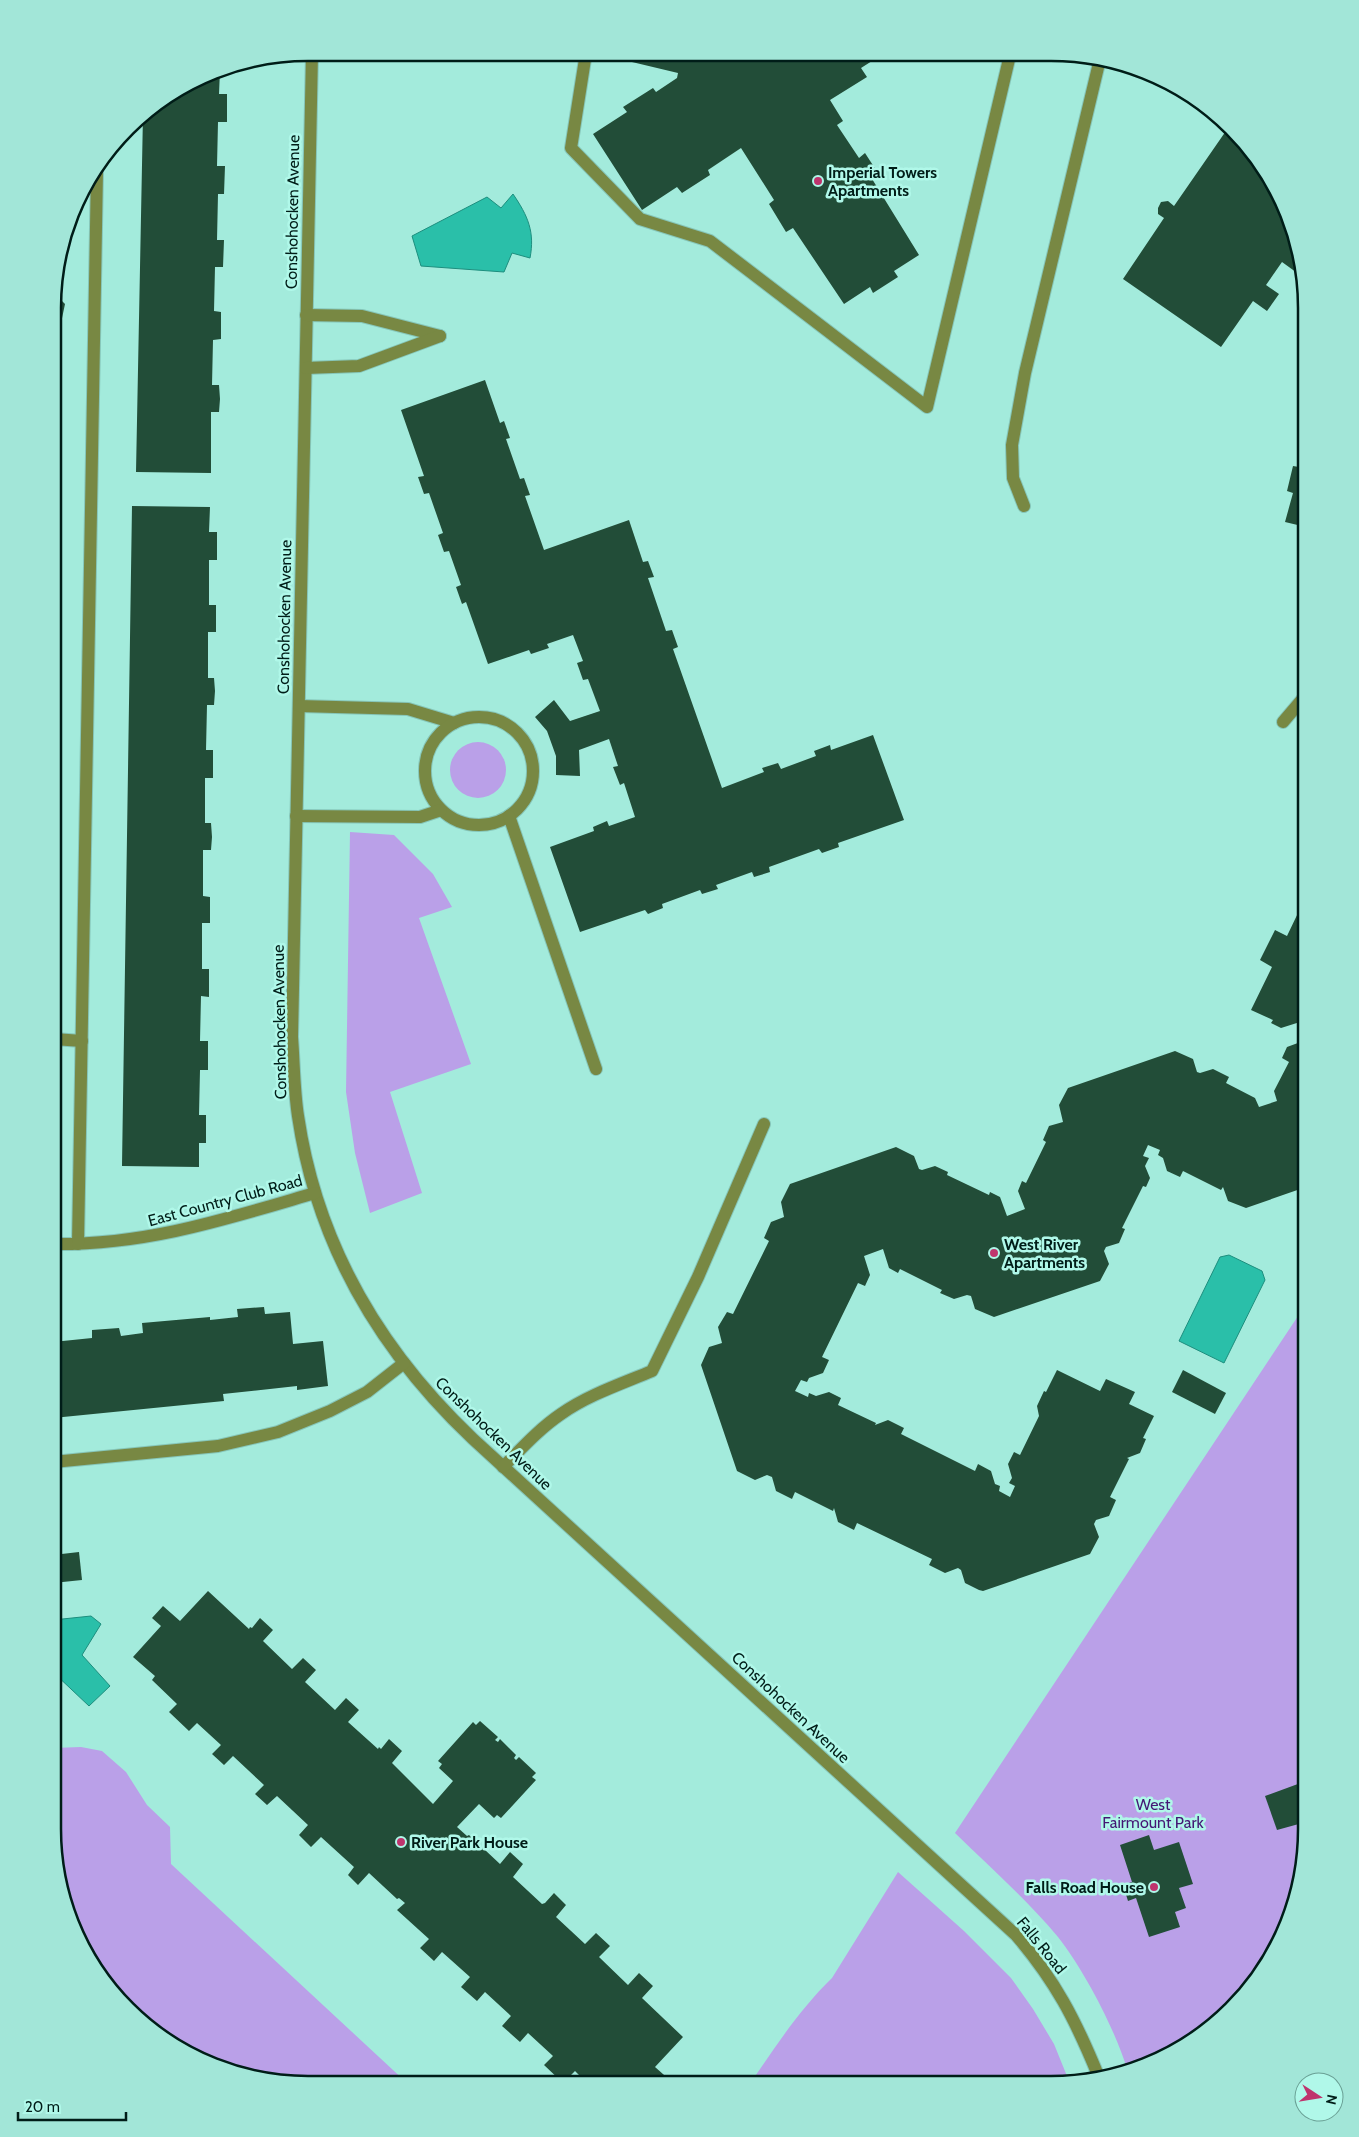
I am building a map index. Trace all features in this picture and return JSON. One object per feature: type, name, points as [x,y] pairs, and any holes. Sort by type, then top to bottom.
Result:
[{"type":"street","name":"Conshohocken Avenue","points":[[312,61],[292,1037],[298,1115],[307,1167],[321,1214],[347,1276],[361,1302],[404,1363],[450,1417],[932,1856]]},
{"type":"street","points":[[585,61],[571,148],[640,219],[710,241],[927,407],[1008,61]]},
{"type":"street","points":[[1024,506],[1013,478],[1012,445],[1025,373],[1098,66]]},
{"type":"street","points":[[78,1244],[97,181]]},
{"type":"street","points":[[306,315],[362,316],[440,336],[359,366],[306,368]]},
{"type":"street","points":[[1283,722],[1298,704]]},
{"type":"street","points":[[299,706],[408,709],[454,722]]},
{"type":"street","points":[[477,716],[494,718],[509,726],[522,738],[530,754],[533,771],[530,788],[522,804],[509,816],[492,824],[474,825],[456,821],[441,810],[430,796],[425,778],[426,760],[432,742],[444,728],[454,722],[477,716]]},
{"type":"street","points":[[296,816],[420,817],[441,810]]},
{"type":"street","points":[[509,816],[596,1069]]},
{"type":"street","points":[[61,1039],[82,1041]]},
{"type":"street","points":[[503,1467],[537,1433],[561,1414],[590,1397],[652,1372],[698,1278],[764,1124]]},
{"type":"street","name":"East Country Club Road","points":[[61,1244],[163,1235],[315,1193]]},
{"type":"street","points":[[61,1461],[218,1446],[278,1432],[330,1411],[367,1392],[404,1363]]},
{"type":"street","name":"Falls Road","points":[[932,1856],[1016,1935],[1041,1964],[1080,2031],[1097,2071]]},
{"type":"green space","points":[[478,742],[489,744],[498,750],[504,759],[506,770],[504,781],[498,790],[489,796],[478,798],[467,796],[458,790],[452,781],[450,770],[452,759],[458,750],[467,744]]},
{"type":"green space","points":[[350,832],[394,835],[433,874],[452,907],[419,918],[471,1064],[390,1092],[422,1193],[370,1213],[355,1153],[346,1092]]},
{"type":"green space","name":"West Fairmount Park","points":[[1298,1316],[1298,1828],[1296,1861],[1285,1908],[1265,1952],[1256,1966],[1236,1992],[1201,2025],[1174,2043],[1125,2064],[1107,2018],[1078,1966],[1058,1937],[1034,1910],[955,1833]]},
{"type":"green space","points":[[81,1747],[102,1751],[126,1772],[147,1805],[170,1827],[171,1864],[399,2076],[309,2076],[260,2071],[229,2063],[199,2050],[171,2034],[145,2014],[123,1992],[103,1966],[87,1938],[74,1908],[63,1861],[61,1748]]},
{"type":"green space","points":[[898,1872],[964,1931],[1011,1978],[1033,2009],[1054,2044],[1067,2075],[755,2076],[799,2015],[832,1978]]},
{"type":"shaded area","points":[[513,194],[523,210],[531,232],[530,258],[512,253],[504,272],[421,266],[412,236],[487,197],[501,208]]},
{"type":"shaded area","points":[[1229,1255],[1262,1271],[1265,1280],[1224,1363],[1179,1341],[1220,1257]]},
{"type":"shaded area","points":[[91,1616],[101,1624],[82,1655],[110,1686],[89,1706],[61,1680],[61,1619]]},
{"type":"building","name":"Imperial Towers Apartments","points":[[628,61],[872,61],[861,68],[867,77],[830,100],[843,121],[837,125],[859,158],[865,153],[876,170],[869,174],[919,255],[894,271],[898,277],[873,293],[870,287],[844,304],[793,228],[786,232],[769,204],[774,200],[741,148],[708,170],[710,175],[682,193],[677,187],[642,210],[593,134],[627,112],[623,107],[653,88],[656,92],[677,78],[678,73]]},
{"type":"building","points":[[220,78],[219,94],[227,94],[227,122],[218,122],[217,166],[225,166],[224,194],[218,194],[217,240],[224,240],[223,267],[215,267],[214,311],[221,312],[221,339],[213,340],[212,385],[219,385],[220,399],[219,412],[211,412],[211,473],[136,472],[143,125],[158,112],[185,94]]},
{"type":"building","points":[[1224,133],[1247,158],[1265,185],[1285,229],[1295,272],[1282,262],[1266,285],[1279,294],[1267,311],[1253,301],[1221,347],[1123,279],[1164,218],[1158,214],[1161,202],[1168,201],[1174,206]]},
{"type":"building","points":[[62,300],[65,304],[61,323]]},
{"type":"building","points":[[485,380],[500,423],[504,421],[510,438],[506,439],[520,479],[524,478],[530,495],[525,496],[544,550],[629,520],[643,562],[648,561],[654,577],[648,578],[666,631],[672,630],[678,647],[673,649],[722,788],[764,772],[762,768],[778,763],[781,769],[816,756],[814,751],[830,745],[831,750],[873,735],[904,820],[838,843],[839,847],[822,853],[819,849],[769,867],[770,872],[754,877],[752,872],[716,885],[718,889],[702,894],[700,890],[662,904],[663,908],[648,914],[645,910],[580,932],[550,847],[594,831],[593,827],[607,821],[609,826],[635,817],[624,783],[620,785],[613,767],[618,766],[609,739],[579,750],[580,776],[556,775],[556,756],[547,731],[535,717],[554,700],[570,721],[600,711],[588,679],[583,680],[577,663],[583,661],[573,635],[547,644],[549,648],[531,654],[529,650],[488,664],[466,602],[462,604],[456,587],[461,585],[449,551],[444,552],[438,535],[443,533],[429,493],[424,494],[418,477],[424,476],[401,410]]},
{"type":"building","points":[[1293,466],[1298,467],[1298,525],[1285,522],[1293,493],[1287,491]]},
{"type":"building","points":[[132,506],[210,507],[209,532],[217,532],[217,560],[209,560],[209,605],[216,605],[216,632],[208,632],[208,678],[214,678],[215,691],[214,705],[207,705],[206,750],[213,750],[213,778],[205,778],[205,823],[211,823],[212,837],[211,850],[203,850],[203,896],[210,897],[210,923],[202,923],[202,969],[209,969],[209,997],[201,996],[200,1041],[208,1041],[208,1070],[200,1070],[199,1115],[206,1115],[206,1143],[199,1143],[199,1167],[122,1166]]},
{"type":"building","points":[[1298,913],[1298,1023],[1281,1028],[1271,1023],[1273,1020],[1251,1010],[1272,967],[1260,960],[1275,930],[1287,936]]},
{"type":"building","name":"West River Apartments","points":[[1298,1043],[1298,1190],[1246,1208],[1228,1201],[1223,1187],[1221,1190],[1183,1171],[1180,1177],[1167,1171],[1163,1158],[1158,1155],[1160,1150],[1148,1145],[1143,1156],[1149,1158],[1145,1166],[1150,1178],[1146,1187],[1143,1186],[1122,1228],[1125,1229],[1119,1243],[1106,1247],[1104,1251],[1109,1264],[1100,1281],[994,1317],[975,1309],[971,1296],[967,1295],[954,1299],[940,1293],[942,1290],[900,1269],[898,1273],[889,1268],[883,1249],[864,1256],[870,1275],[865,1286],[858,1283],[822,1357],[829,1360],[823,1373],[809,1378],[807,1382],[801,1380],[795,1391],[808,1397],[809,1393],[816,1396],[829,1392],[841,1398],[838,1405],[876,1423],[875,1425],[888,1420],[904,1428],[901,1434],[975,1471],[978,1464],[991,1471],[995,1484],[1000,1486],[999,1491],[1010,1497],[1015,1486],[1009,1483],[1012,1478],[1008,1464],[1014,1452],[1020,1455],[1039,1416],[1037,1406],[1057,1370],[1100,1391],[1106,1379],[1135,1392],[1129,1404],[1154,1416],[1143,1438],[1146,1439],[1140,1453],[1127,1458],[1129,1459],[1110,1497],[1116,1500],[1109,1516],[1096,1520],[1094,1524],[1099,1537],[1090,1554],[983,1591],[965,1583],[961,1570],[958,1568],[945,1573],[929,1565],[932,1559],[857,1523],[854,1530],[838,1522],[834,1508],[833,1511],[795,1492],[792,1499],[776,1491],[772,1477],[767,1475],[755,1480],[737,1471],[701,1365],[709,1347],[722,1343],[718,1327],[727,1312],[733,1314],[769,1241],[764,1238],[771,1222],[784,1217],[781,1202],[790,1184],[896,1147],[914,1156],[919,1169],[922,1170],[935,1166],[948,1172],[947,1175],[989,1195],[990,1192],[1000,1197],[1007,1216],[1025,1209],[1018,1191],[1022,1181],[1026,1183],[1046,1142],[1043,1140],[1049,1126],[1063,1122],[1059,1105],[1068,1088],[1175,1051],[1193,1059],[1197,1072],[1200,1073],[1213,1069],[1229,1077],[1226,1083],[1255,1098],[1259,1107],[1277,1101],[1274,1091],[1289,1062],[1282,1058],[1287,1047]]},
{"type":"building","points":[[264,1307],[265,1314],[290,1312],[293,1344],[323,1341],[328,1386],[297,1390],[297,1386],[223,1394],[224,1401],[61,1417],[61,1341],[92,1338],[92,1330],[119,1328],[121,1336],[143,1333],[142,1323],[210,1317],[210,1320],[238,1317],[237,1309]]},
{"type":"building","points":[[1183,1370],[1226,1393],[1215,1414],[1172,1392]]},
{"type":"building","points":[[79,1552],[82,1580],[61,1582],[61,1554]]},
{"type":"building","name":"River Park House","points":[[208,1591],[249,1629],[260,1618],[273,1630],[263,1641],[292,1669],[303,1658],[316,1670],[305,1682],[335,1710],[346,1698],[359,1710],[348,1722],[378,1749],[379,1747],[381,1749],[389,1739],[402,1751],[392,1763],[433,1804],[453,1781],[439,1768],[442,1764],[438,1761],[473,1722],[476,1725],[480,1721],[498,1737],[495,1740],[498,1742],[500,1739],[516,1755],[514,1758],[516,1760],[519,1757],[536,1773],[532,1777],[536,1780],[501,1818],[497,1815],[494,1818],[479,1804],[457,1827],[467,1836],[469,1835],[500,1864],[510,1852],[523,1864],[513,1877],[542,1904],[554,1893],[566,1905],[556,1917],[585,1944],[596,1933],[610,1946],[599,1957],[628,1985],[639,1973],[653,1986],[642,1998],[683,2037],[655,2067],[665,2076],[580,2076],[575,2071],[570,2076],[556,2076],[544,2065],[553,2056],[528,2033],[520,2042],[502,2026],[511,2016],[485,1992],[477,2001],[461,1987],[470,1977],[442,1952],[434,1961],[420,1948],[429,1939],[397,1910],[405,1903],[399,1898],[397,1899],[369,1873],[358,1885],[348,1875],[354,1867],[321,1837],[311,1847],[299,1835],[308,1825],[277,1796],[267,1805],[255,1794],[264,1785],[233,1756],[224,1765],[212,1754],[221,1745],[197,1723],[189,1731],[169,1712],[177,1704],[152,1680],[155,1676],[133,1657],[161,1626],[152,1618],[163,1606],[180,1621]]},
{"type":"building","points":[[1298,1784],[1298,1824],[1277,1830],[1265,1796]]},
{"type":"building","name":"Falls Road House","points":[[1149,1835],[1154,1850],[1179,1842],[1193,1884],[1179,1888],[1186,1908],[1175,1912],[1180,1927],[1149,1937],[1136,1898],[1128,1901],[1123,1885],[1132,1882],[1120,1845]]},
{"type":"place","name":"Imperial Towers Apartments","points":[[818,181]]},
{"type":"place","name":"West River Apartments","points":[[994,1253]]},
{"type":"place","name":"River Park House","points":[[401,1842]]},
{"type":"place","name":"Falls Road House","points":[[1154,1887]]}]
